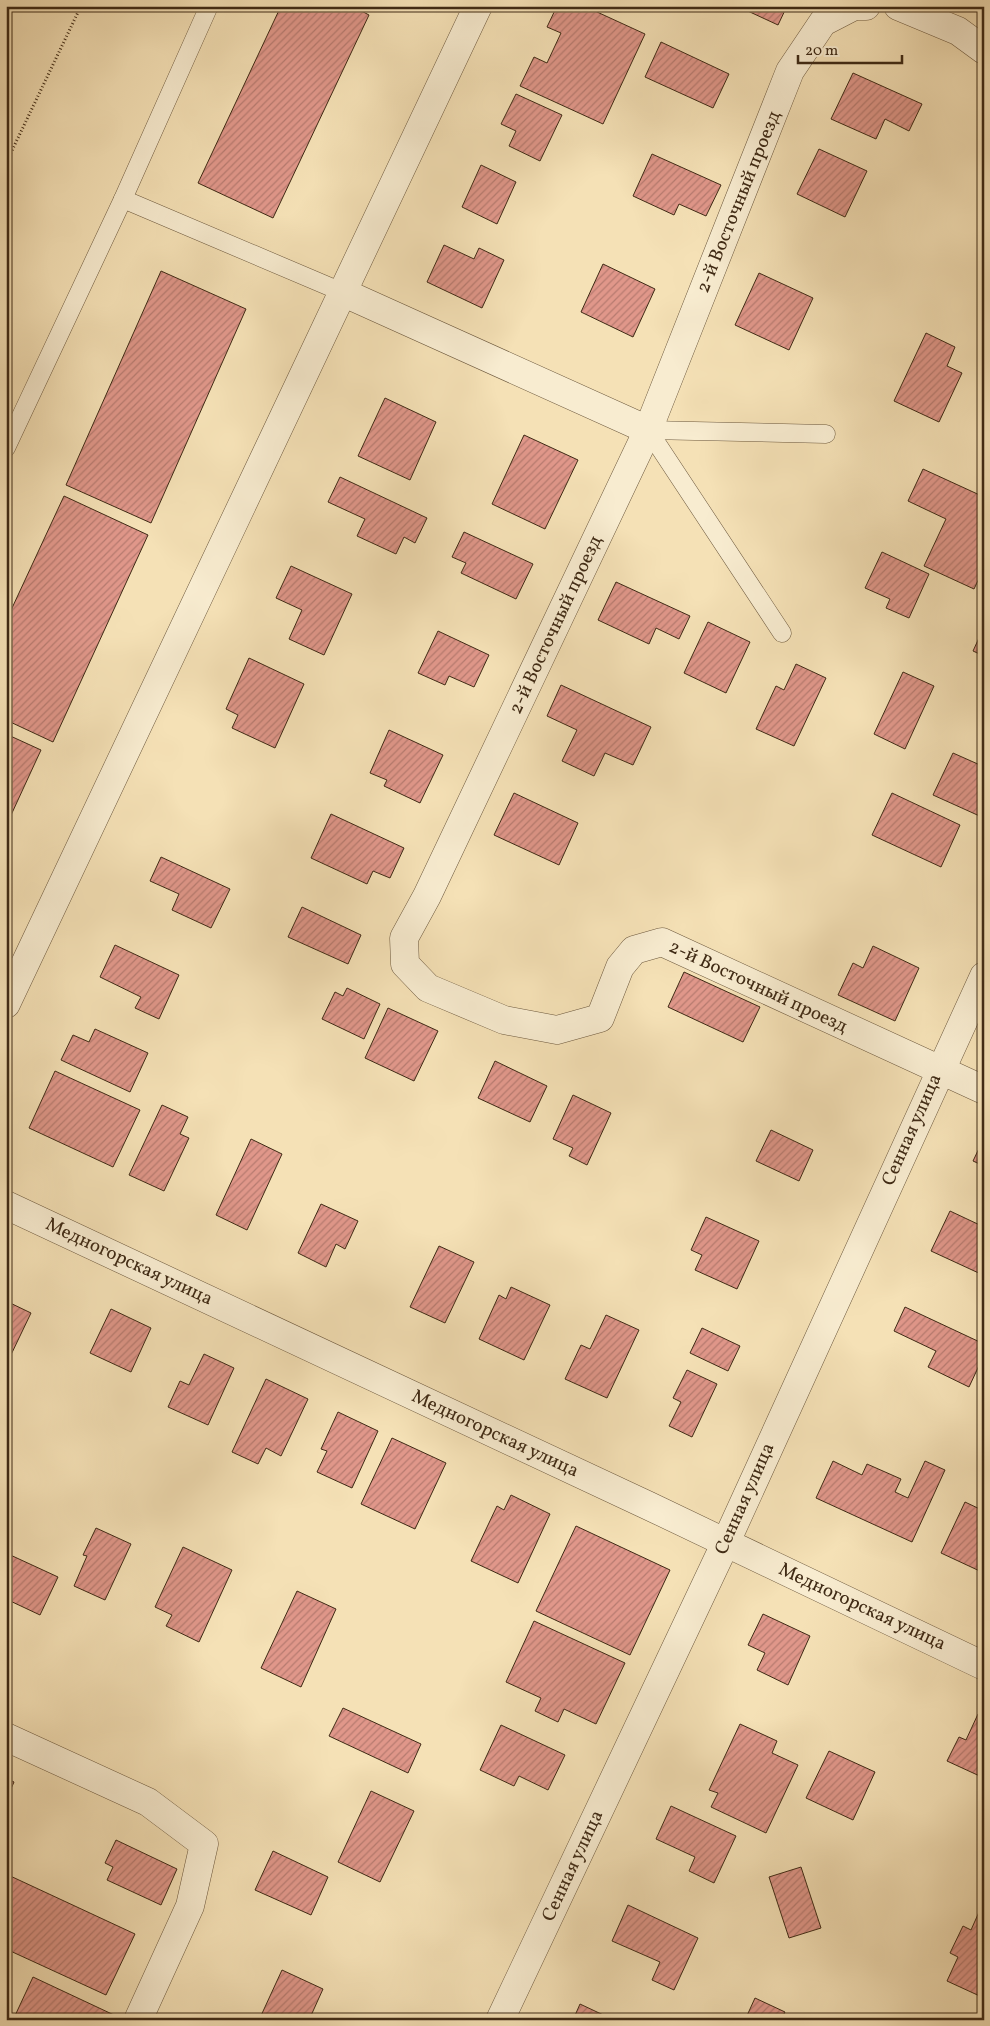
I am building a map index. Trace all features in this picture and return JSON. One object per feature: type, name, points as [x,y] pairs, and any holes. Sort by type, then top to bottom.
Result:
[{"type":"street","points":[[6,1004],[478,6]]},
{"type":"street","name":"2-й Восточный проезд","points":[[866,6],[854,6],[823,22],[790,72],[648,430],[427,896],[404,938],[405,964],[428,988],[504,1020],[557,1030],[600,1018],[620,967],[634,950],[662,942],[939,1070]]},
{"type":"street","points":[[898,6],[958,31],[984,50]]},
{"type":"street","points":[[342,292],[648,430]]},
{"type":"street","name":"Сенная улица","points":[[500,2020],[726,1542],[939,1070],[984,976]]},
{"type":"street","points":[[939,1070],[984,1090]]},
{"type":"street","name":"Медногорская улица","points":[[6,1205],[726,1542],[984,1666]]},
{"type":"street","points":[[6,1737],[148,1802],[204,1844],[190,1906],[138,2020]]},
{"type":"lane","points":[[6,448],[124,200],[209,6]]},
{"type":"lane","points":[[124,200],[342,292]]},
{"type":"lane","points":[[648,430],[826,434]]},
{"type":"lane","points":[[648,430],[782,633]]},
{"type":"path","points":[[6,164],[81,6]]},
{"type":"building","points":[[281,6],[352,6],[369,15],[273,218],[198,183]]},
{"type":"building","points":[[557,6],[584,6],[645,34],[603,124],[520,86],[534,57],[547,63],[561,33],[547,27]]},
{"type":"building","points":[[737,6],[787,6],[778,25]]},
{"type":"building","points":[[661,42],[729,74],[713,108],[645,77]]},
{"type":"building","points":[[853,73],[922,104],[909,131],[885,119],[876,139],[831,119]]},
{"type":"building","points":[[516,94],[562,115],[540,161],[509,146],[516,131],[501,124]]},
{"type":"building","points":[[819,149],[867,171],[845,217],[797,194]]},
{"type":"building","points":[[652,154],[721,185],[706,216],[679,204],[674,215],[633,196]]},
{"type":"building","points":[[481,165],[516,182],[497,224],[462,207]]},
{"type":"building","points":[[444,245],[474,259],[479,248],[504,260],[482,308],[427,282]]},
{"type":"building","points":[[603,264],[655,289],[633,337],[581,312]]},
{"type":"building","points":[[161,271],[246,309],[151,523],[66,485]]},
{"type":"building","points":[[759,273],[813,298],[789,350],[735,325]]},
{"type":"building","points":[[926,333],[955,347],[947,366],[962,373],[939,422],[894,401]]},
{"type":"building","points":[[385,398],[436,422],[410,480],[358,456]]},
{"type":"building","points":[[524,435],[578,460],[545,529],[492,504]]},
{"type":"building","points":[[923,469],[984,497],[984,568],[974,589],[924,566],[946,519],[908,501]]},
{"type":"building","points":[[340,477],[427,518],[415,543],[404,537],[396,554],[357,536],[365,519],[328,502]]},
{"type":"building","points":[[64,496],[148,535],[53,742],[6,720],[6,621]]},
{"type":"building","points":[[464,532],[533,564],[516,599],[461,573],[466,563],[452,557]]},
{"type":"building","points":[[882,552],[929,574],[909,618],[886,608],[890,599],[865,588]]},
{"type":"building","points":[[291,566],[352,594],[324,655],[289,639],[302,610],[276,598]]},
{"type":"building","points":[[984,580],[984,594],[979,591]]},
{"type":"building","points":[[616,582],[690,616],[679,639],[656,628],[649,644],[598,620]]},
{"type":"building","points":[[708,622],[750,642],[726,693],[684,673]]},
{"type":"building","points":[[984,627],[984,656],[973,651]]},
{"type":"building","points":[[438,631],[489,655],[474,687],[449,676],[445,685],[418,673]]},
{"type":"building","points":[[249,658],[304,684],[275,748],[232,728],[238,715],[226,709]]},
{"type":"building","points":[[796,664],[826,678],[794,746],[756,729],[776,686],[784,690]]},
{"type":"building","points":[[903,672],[934,686],[905,749],[874,734]]},
{"type":"building","points":[[561,685],[651,727],[633,765],[605,753],[594,776],[562,761],[577,730],[547,716]]},
{"type":"building","points":[[389,730],[443,755],[420,803],[384,786],[387,780],[370,773]]},
{"type":"building","points":[[6,734],[41,750],[6,826]]},
{"type":"building","points":[[953,753],[980,765],[984,758],[984,818],[933,795]]},
{"type":"building","points":[[514,793],[578,823],[559,865],[494,835]]},
{"type":"building","points":[[892,793],[960,825],[941,867],[872,835]]},
{"type":"building","points":[[331,814],[404,848],[390,878],[373,871],[367,884],[311,858]]},
{"type":"building","points":[[161,857],[230,889],[211,928],[172,910],[179,894],[150,881]]},
{"type":"building","points":[[302,907],[361,935],[348,964],[288,937]]},
{"type":"building","points":[[115,945],[179,975],[159,1019],[135,1008],[141,997],[100,977]]},
{"type":"building","points":[[873,946],[919,968],[895,1021],[838,995],[853,963],[863,968]]},
{"type":"building","points":[[684,972],[760,1007],[743,1042],[668,1007]]},
{"type":"building","points":[[347,988],[380,1004],[364,1039],[322,1019],[335,992],[343,996]]},
{"type":"building","points":[[388,1008],[438,1031],[414,1081],[365,1058]]},
{"type":"building","points":[[95,1029],[148,1053],[130,1092],[61,1060],[73,1035],[89,1042]]},
{"type":"building","points":[[495,1061],[547,1086],[530,1122],[478,1098]]},
{"type":"building","points":[[55,1071],[140,1110],[113,1167],[29,1128]]},
{"type":"building","points":[[573,1095],[611,1113],[587,1165],[569,1156],[573,1148],[553,1139]]},
{"type":"building","points":[[162,1105],[188,1117],[180,1134],[189,1138],[164,1191],[129,1175]]},
{"type":"building","points":[[771,1130],[813,1150],[799,1181],[756,1161]]},
{"type":"building","points":[[984,1138],[984,1166],[973,1161]]},
{"type":"building","points":[[251,1139],[282,1154],[247,1230],[216,1215]]},
{"type":"building","points":[[321,1204],[358,1221],[345,1249],[336,1244],[326,1267],[298,1253]]},
{"type":"building","points":[[950,1211],[984,1227],[984,1241],[981,1246],[984,1248],[983,1275],[931,1251]]},
{"type":"building","points":[[706,1217],[759,1241],[737,1289],[695,1270],[702,1255],[691,1250]]},
{"type":"building","points":[[439,1246],[474,1262],[445,1323],[410,1307]]},
{"type":"building","points":[[511,1287],[550,1305],[524,1360],[479,1339],[499,1295],[506,1299]]},
{"type":"building","points":[[6,1301],[31,1313],[8,1361],[6,1361]]},
{"type":"building","points":[[905,1307],[984,1344],[984,1355],[969,1387],[928,1367],[936,1351],[894,1331]]},
{"type":"building","points":[[111,1309],[151,1328],[131,1372],[90,1353]]},
{"type":"building","points":[[606,1315],[639,1330],[607,1398],[565,1379],[581,1345],[590,1349]]},
{"type":"building","points":[[702,1328],[740,1346],[728,1371],[690,1353]]},
{"type":"building","points":[[204,1354],[234,1368],[208,1425],[168,1407],[180,1381],[189,1385]]},
{"type":"building","points":[[687,1370],[717,1384],[692,1437],[669,1426],[681,1402],[673,1398]]},
{"type":"building","points":[[266,1379],[308,1399],[281,1456],[266,1448],[258,1464],[232,1452]]},
{"type":"building","points":[[338,1412],[378,1431],[352,1488],[317,1472],[327,1451],[321,1449]]},
{"type":"building","points":[[392,1438],[446,1463],[415,1529],[361,1504]]},
{"type":"building","points":[[833,1461],[862,1475],[867,1464],[901,1479],[895,1492],[908,1498],[925,1461],[945,1470],[912,1542],[816,1498]]},
{"type":"building","points":[[511,1495],[550,1514],[518,1583],[471,1561],[497,1506],[504,1510]]},
{"type":"building","points":[[965,1502],[984,1511],[984,1573],[941,1553]]},
{"type":"building","points":[[576,1526],[670,1570],[630,1655],[536,1611]]},
{"type":"building","points":[[96,1528],[131,1544],[105,1600],[74,1586],[87,1556],[83,1555]]},
{"type":"building","points":[[183,1547],[232,1570],[199,1642],[166,1626],[172,1615],[155,1607]]},
{"type":"building","points":[[6,1553],[58,1577],[40,1615],[6,1599]]},
{"type":"building","points":[[297,1591],[336,1609],[301,1687],[261,1668]]},
{"type":"building","points":[[763,1614],[810,1636],[788,1685],[757,1670],[765,1653],[748,1645]]},
{"type":"building","points":[[534,1621],[625,1663],[596,1724],[564,1709],[558,1722],[535,1711],[541,1698],[506,1682]]},
{"type":"building","points":[[343,1708],[421,1744],[408,1773],[329,1736]]},
{"type":"building","points":[[978,1714],[984,1717],[984,1778],[947,1761],[959,1737],[966,1740]]},
{"type":"building","points":[[740,1724],[777,1741],[772,1753],[798,1765],[766,1833],[711,1807],[718,1793],[709,1790]]},
{"type":"building","points":[[501,1725],[565,1755],[548,1790],[519,1776],[514,1786],[480,1770]]},
{"type":"building","points":[[829,1751],[875,1772],[853,1820],[806,1798]]},
{"type":"building","points":[[6,1778],[14,1782],[6,1800]]},
{"type":"building","points":[[371,1791],[414,1811],[380,1882],[338,1862]]},
{"type":"building","points":[[671,1806],[736,1836],[714,1883],[689,1871],[695,1857],[656,1839]]},
{"type":"building","points":[[116,1840],[177,1869],[161,1905],[107,1880],[113,1867],[105,1863]]},
{"type":"building","points":[[273,1851],[328,1877],[311,1915],[255,1890]]},
{"type":"building","points":[[801,1867],[821,1928],[789,1938],[769,1877]]},
{"type":"building","points":[[6,1874],[135,1934],[106,1995],[6,1949]]},
{"type":"building","points":[[628,1905],[698,1938],[674,1990],[652,1980],[660,1962],[612,1941]]},
{"type":"building","points":[[979,1912],[984,1914],[984,1998],[947,1981],[958,1957],[950,1953],[963,1926],[971,1930]]},
{"type":"building","points":[[282,1970],[323,1989],[309,2020],[259,2020]]},
{"type":"building","points":[[33,1977],[114,2015],[111,2020],[13,2020]]},
{"type":"building","points":[[755,1998],[785,2012],[781,2020],[745,2020]]},
{"type":"building","points":[[580,2004],[614,2020],[573,2020]]}]
